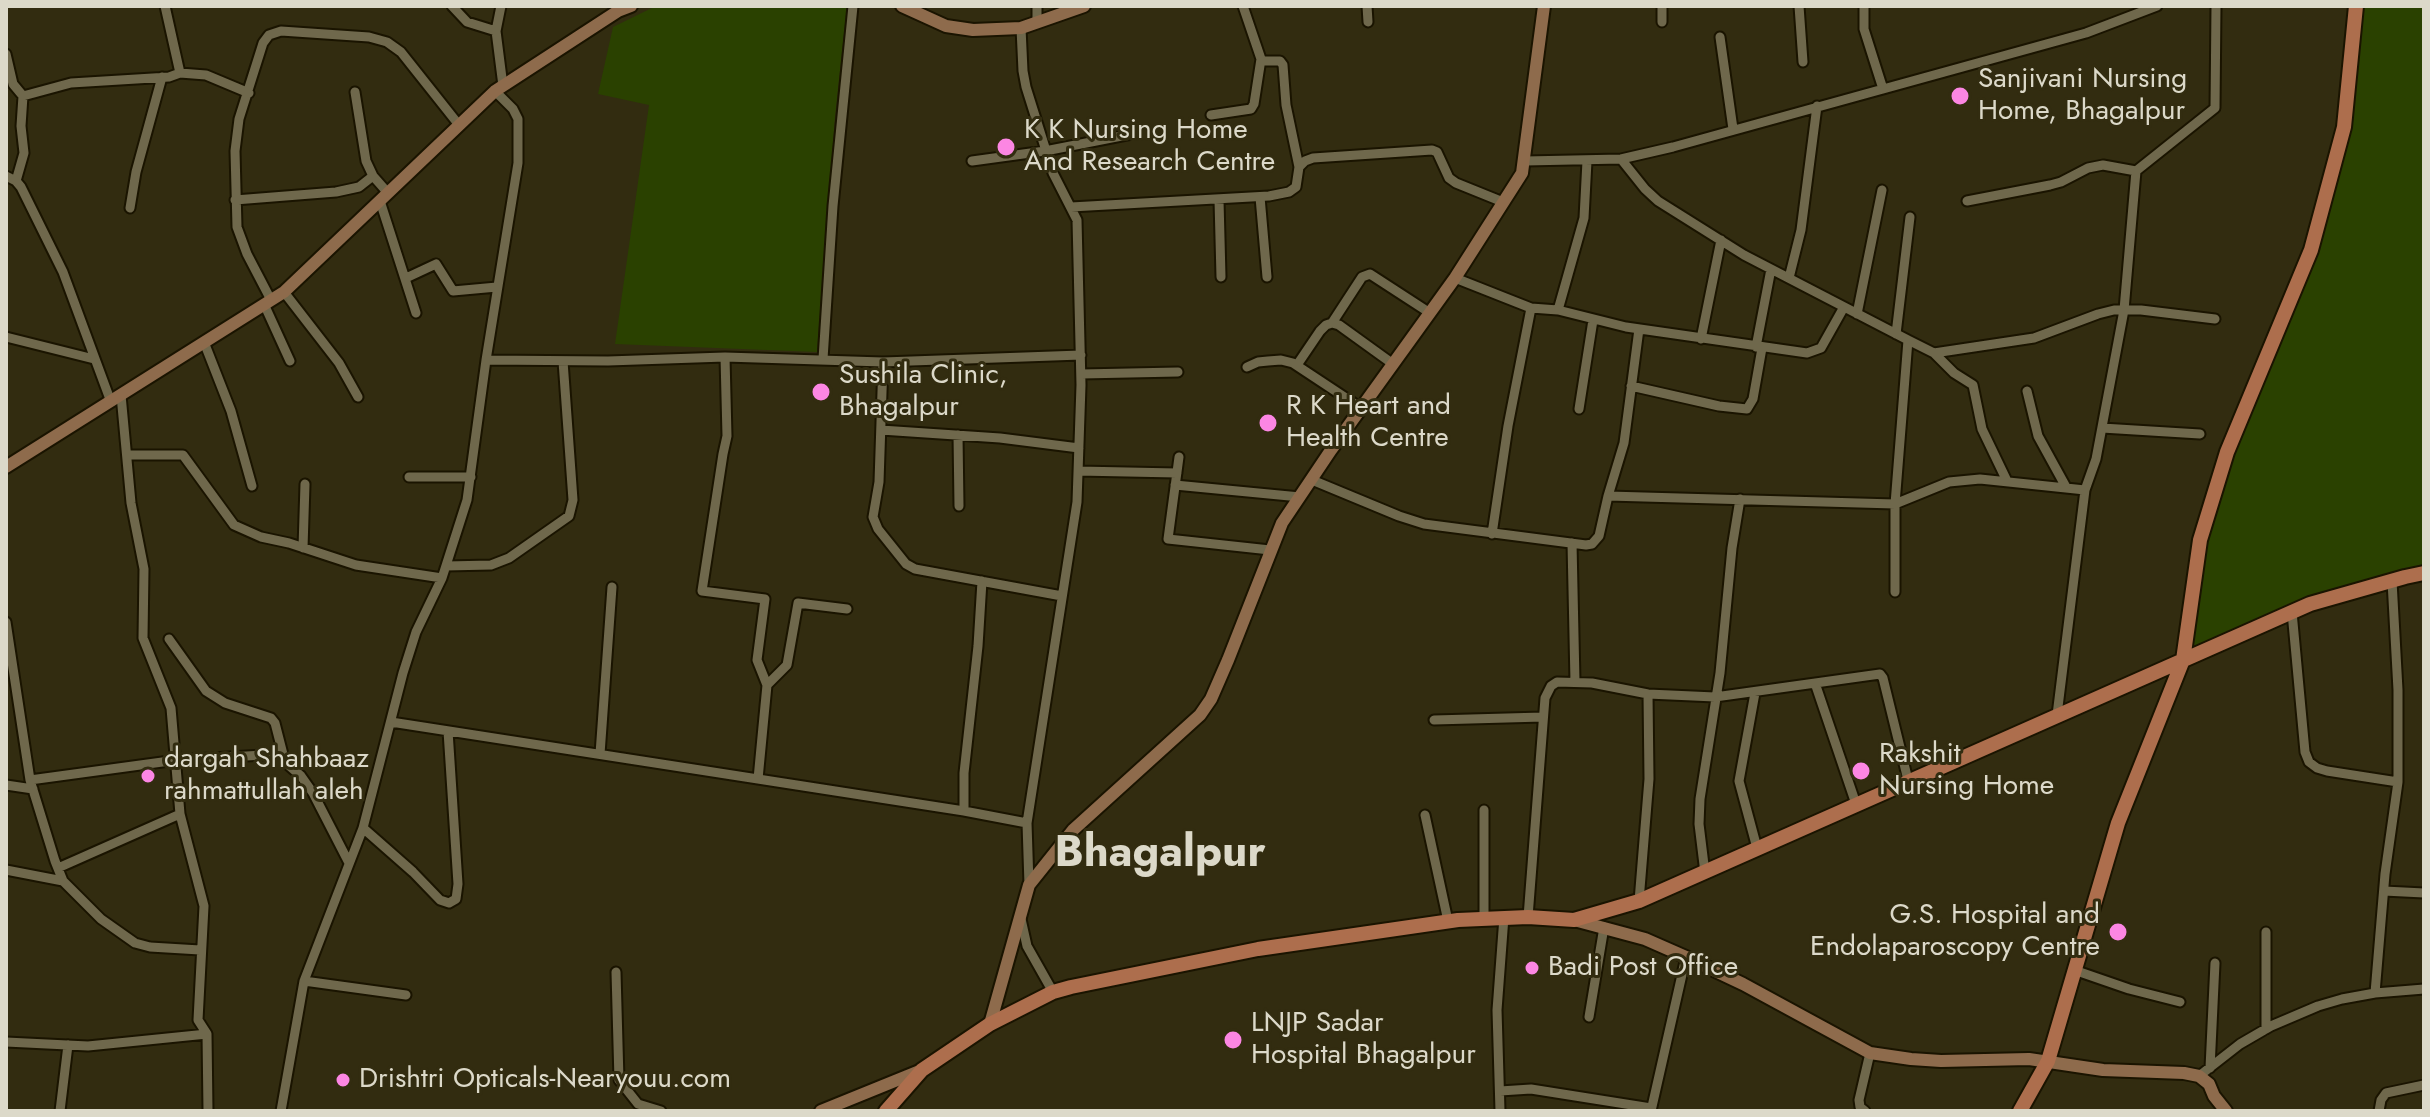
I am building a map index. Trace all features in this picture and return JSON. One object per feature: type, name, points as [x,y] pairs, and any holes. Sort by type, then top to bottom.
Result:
[{"type":"main road","points":[[2020,1111],[2048,1061],[2118,823],[2183,660],[2200,540],[2222,466],[2311,250],[2344,127],[2356,6]]},
{"type":"main road","points":[[886,1111],[922,1070],[990,1024],[1053,992],[1258,949],[1448,921],[1504,917],[1574,920],[1639,901],[2310,604],[2424,573]]},
{"type":"street","points":[[165,6],[180,73]]},
{"type":"street","points":[[452,6],[467,22],[496,31]]},
{"type":"street","points":[[281,1111],[304,981],[363,828],[416,632],[442,578],[461,523],[471,477],[486,360],[518,163],[518,119],[499,89],[496,31],[501,6]]},
{"type":"street","points":[[6,467],[284,292],[499,89],[618,11],[631,6]]},
{"type":"street","points":[[823,359],[833,206],[853,6]]},
{"type":"street","points":[[902,6],[946,26],[973,30],[1021,28],[1084,6]]},
{"type":"street","points":[[1037,6],[1037,23]]},
{"type":"street","points":[[1211,115],[1251,109],[1254,104],[1261,59],[1243,6]]},
{"type":"street","points":[[1367,6],[1368,22]]},
{"type":"street","points":[[1029,885],[1073,830],[1200,715],[1211,699],[1228,660],[1282,523],[1455,278],[1522,173],[1544,6]]},
{"type":"street","points":[[1662,6],[1662,22]]},
{"type":"street","points":[[1799,6],[1803,62]]},
{"type":"street","points":[[1864,6],[1864,29],[1883,89]]},
{"type":"street","points":[[1525,161],[1621,159],[1673,147],[2086,33],[2157,6]]},
{"type":"street","points":[[2057,715],[2085,490],[2096,459],[2124,310],[2136,171],[2215,108],[2216,6]]},
{"type":"street","points":[[990,1024],[1029,885],[1027,823],[1077,502],[1079,448],[1081,355],[1077,220],[1045,151],[1023,71],[1021,28]]},
{"type":"street","points":[[290,361],[237,227],[235,151],[239,119],[263,43],[269,35],[281,31],[369,37],[387,42],[401,52],[459,125]]},
{"type":"street","points":[[1720,37],[1733,129]]},
{"type":"street","points":[[6,54],[13,84],[23,96],[21,126],[24,153],[16,181]]},
{"type":"street","points":[[1071,207],[1260,197],[1289,192],[1296,187],[1299,167],[1286,105],[1283,65],[1280,61],[1261,59]]},
{"type":"street","points":[[23,96],[71,83],[180,73],[206,75],[249,93]]},
{"type":"street","points":[[130,208],[136,172],[162,77]]},
{"type":"street","points":[[355,92],[362,145],[384,197],[416,313]]},
{"type":"street","points":[[1789,278],[1800,239],[1817,106]]},
{"type":"street","points":[[972,161],[1137,133]]},
{"type":"street","points":[[1299,167],[1313,158],[1432,150],[1437,152],[1449,178],[1503,202]]},
{"type":"street","points":[[1621,159],[1658,201],[1771,269],[1934,353],[1954,373],[1973,385],[1982,429],[2007,481]]},
{"type":"street","points":[[1558,310],[1584,218],[1587,161]]},
{"type":"street","points":[[1967,201],[2050,185],[2088,168],[2103,165],[2136,171]]},
{"type":"street","points":[[6,176],[16,181],[63,272],[94,359],[116,398],[144,569],[143,638],[171,708],[180,814],[204,906],[198,1020],[207,1034],[208,1111]]},
{"type":"street","points":[[235,200],[336,192],[359,187],[373,176]]},
{"type":"street","points":[[1857,314],[1882,190]]},
{"type":"street","points":[[1260,197],[1267,277]]},
{"type":"street","points":[[1219,200],[1221,277]]},
{"type":"street","points":[[1896,334],[1910,217]]},
{"type":"street","points":[[1701,339],[1721,240]]},
{"type":"street","points":[[406,278],[436,264],[453,291],[497,287]]},
{"type":"street","points":[[1631,386],[1719,406],[1747,409],[1753,399],[1771,269]]},
{"type":"street","points":[[1332,323],[1362,277],[1370,274],[1430,313]]},
{"type":"street","points":[[1455,278],[1531,308],[1558,310],[1639,329],[1807,353],[1816,351],[1825,342],[1844,307]]},
{"type":"street","points":[[284,292],[339,363],[358,397]]},
{"type":"street","points":[[1492,534],[1505,439],[1531,308]]},
{"type":"street","points":[[1934,353],[2034,338],[2098,314],[2124,310],[2215,319]]},
{"type":"street","points":[[1579,409],[1593,320]]},
{"type":"street","points":[[1297,365],[1320,331],[1332,323],[1393,364]]},
{"type":"street","points":[[1312,480],[1424,524],[1586,545],[1596,540],[1624,443],[1639,329]]},
{"type":"street","points":[[6,337],[94,359]]},
{"type":"street","points":[[1895,592],[1895,504],[1908,340]]},
{"type":"street","points":[[204,342],[231,411],[252,486]]},
{"type":"street","points":[[486,360],[725,357],[883,362],[1081,355]]},
{"type":"street","points":[[725,357],[727,436],[702,591],[765,599],[757,660],[767,685],[758,779]]},
{"type":"street","points":[[1247,367],[1258,362],[1281,360],[1297,365],[1361,408]]},
{"type":"street","points":[[446,566],[491,565],[509,558],[569,516],[573,500],[563,361]]},
{"type":"street","points":[[883,362],[879,482],[874,524],[906,564],[915,569],[1062,596]]},
{"type":"street","points":[[1081,374],[1178,372]]},
{"type":"street","points":[[2027,391],[2038,436],[2066,487]]},
{"type":"street","points":[[2102,428],[2200,434]]},
{"type":"street","points":[[881,430],[1079,448]]},
{"type":"street","points":[[958,435],[959,506]]},
{"type":"street","points":[[127,455],[183,455],[234,525],[261,537],[356,565],[442,578]]},
{"type":"street","points":[[1179,457],[1168,539],[1270,550]]},
{"type":"street","points":[[1078,471],[1177,473]]},
{"type":"street","points":[[409,477],[471,477]]},
{"type":"street","points":[[1608,496],[1895,504],[1949,482],[1980,479],[2085,490]]},
{"type":"street","points":[[303,548],[305,484]]},
{"type":"street","points":[[1175,485],[1300,497]]},
{"type":"street","points":[[1705,873],[1699,811],[1720,673],[1740,499]]},
{"type":"street","points":[[1572,543],[1575,682]]},
{"type":"street","points":[[964,811],[964,773],[982,581]]},
{"type":"street","points":[[2375,993],[2398,782],[2398,690],[2392,581]]},
{"type":"street","points":[[600,754],[612,587]]},
{"type":"street","points":[[767,685],[787,665],[798,603],[847,609]]},
{"type":"street","points":[[2292,612],[2305,752],[2309,762],[2327,771],[2398,782]]},
{"type":"street","points":[[6,622],[32,784],[63,881],[101,919],[135,943],[200,950]]},
{"type":"street","points":[[169,639],[206,691],[225,703],[271,718],[285,762],[301,776],[313,793],[349,863]]},
{"type":"street","points":[[1528,917],[1545,698],[1557,682],[1648,694],[1715,697],[1880,674],[1908,780]]},
{"type":"street","points":[[1815,683],[1856,804]]},
{"type":"street","points":[[1755,693],[1739,781],[1757,848]]},
{"type":"street","points":[[1639,901],[1649,779],[1648,694]]},
{"type":"street","points":[[1434,720],[1543,717]]},
{"type":"street","points":[[391,722],[1027,823]]},
{"type":"street","points":[[363,828],[440,900],[449,903],[456,899],[458,884],[448,731]]},
{"type":"street","points":[[6,785],[32,784],[177,760],[281,754]]},
{"type":"street","points":[[1484,810],[1484,918]]},
{"type":"street","points":[[58,868],[180,814]]},
{"type":"street","points":[[1425,815],[1448,921]]},
{"type":"street","points":[[6,870],[63,881]]},
{"type":"street","points":[[2384,891],[2424,893]]},
{"type":"street","points":[[1021,911],[1027,946],[1053,992]]},
{"type":"street","points":[[1500,1111],[1497,1010],[1504,917]]},
{"type":"street","points":[[1574,920],[1645,939],[1686,957],[1743,984],[1870,1053],[1941,1061],[2013,1058],[2103,1070],[2204,1072],[2240,1044],[2318,1006],[2375,993],[2424,989]]},
{"type":"street","points":[[1589,1017],[1604,927]]},
{"type":"street","points":[[2266,932],[2266,1029]]},
{"type":"street","points":[[1500,1091],[1531,1089],[1651,1110],[1686,957]]},
{"type":"street","points":[[2215,963],[2204,1072],[2214,1096],[2226,1111]]},
{"type":"street","points":[[2074,970],[2180,1002]]},
{"type":"street","points":[[616,972],[619,1080],[638,1104],[661,1111]]},
{"type":"street","points":[[304,981],[406,995]]},
{"type":"street","points":[[6,1042],[122,1044],[207,1034]]},
{"type":"street","points":[[60,1111],[68,1045]]},
{"type":"street","points":[[1865,1111],[1860,1107],[1859,1100],[1870,1053]]},
{"type":"street","points":[[821,1111],[922,1070]]},
{"type":"street","points":[[2379,1111],[2386,1093],[2424,1085]]},
{"type":"green space","points":[[656,6],[847,6],[817,352],[615,344],[649,105],[598,94],[613,27]]},
{"type":"green space","points":[[2358,6],[2424,6],[2424,570],[2406,572],[2183,660],[2200,540],[2311,250],[2344,127]]},
{"type":"place","name":"Sanjivani Nursing Home, Bhagalpur","points":[[1960,96]]},
{"type":"place","name":"K K Nursing Home And Research Centre","points":[[1006,147]]},
{"type":"place","name":"Sushila Clinic, Bhagalpur","points":[[821,392]]},
{"type":"place","name":"R K Heart and Health Centre","points":[[1268,423]]},
{"type":"place","name":"Rakshit Nursing Home","points":[[1861,771]]},
{"type":"place","name":"dargah Shahbaaz rahmattullah aleh","points":[[148,776]]},
{"type":"place","name":"G.S. Hospital and Endolaparoscopy Centre","points":[[2118,932]]},
{"type":"place","name":"Badi Post Office","points":[[1532,968]]},
{"type":"place","name":"LNJP Sadar Hospital Bhagalpur","points":[[1233,1040]]},
{"type":"place","name":"Drishtri Opticals-Nearyouu.com","points":[[343,1080]]},
{"type":"district","name":"Bhagalpur","points":[[1160,855]]}]
